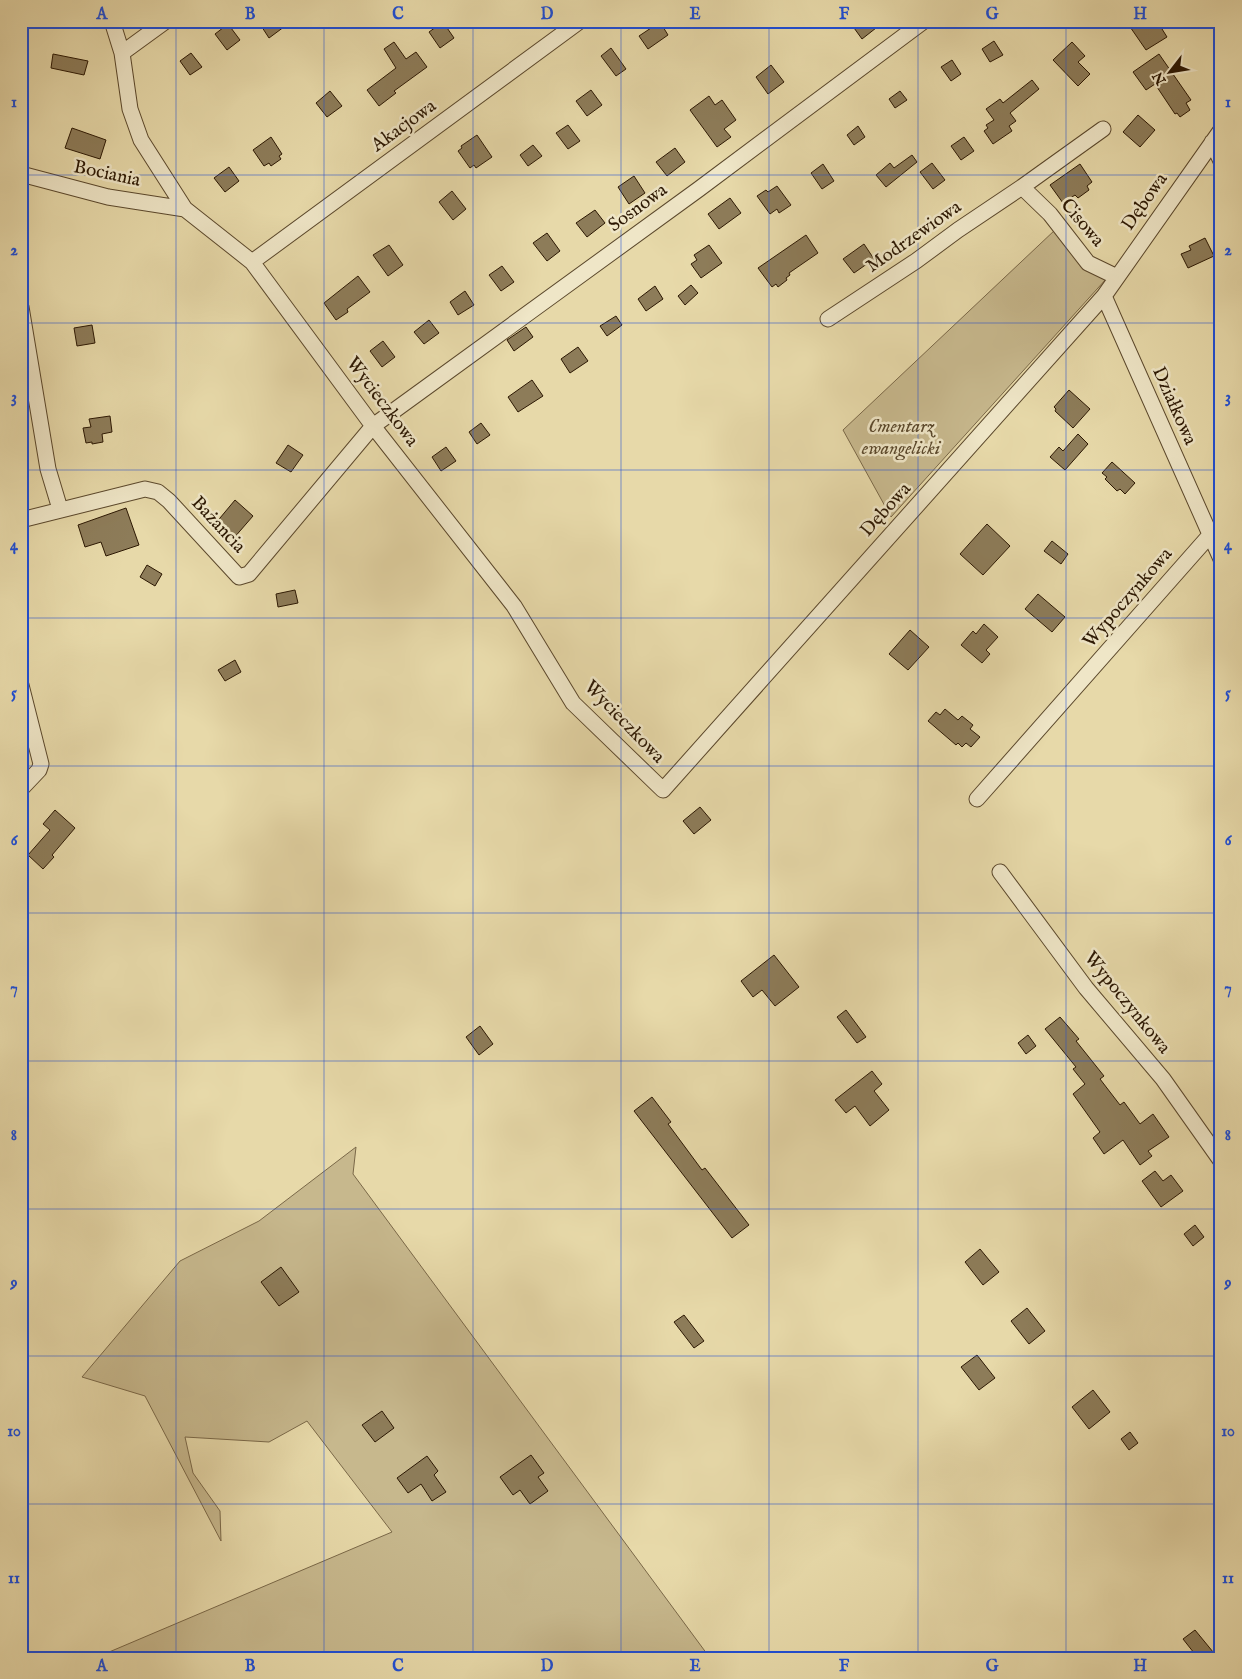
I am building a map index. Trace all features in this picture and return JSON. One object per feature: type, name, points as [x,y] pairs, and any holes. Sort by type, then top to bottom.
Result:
[{"type":"street","name":"Wycieczkowa","points":[[112,21],[122,53],[130,109],[141,140],[185,209],[252,262],[374,426],[514,606],[573,703],[663,790]]},
{"type":"street","points":[[122,53],[166,21]]},
{"type":"street","name":"Akacjowa","points":[[252,262],[580,21]]},
{"type":"street","name":"Sosnowa","points":[[374,426],[699,189],[924,21]]},
{"type":"street","name":"Modrzewiowa","points":[[828,319],[877,288],[1103,129]]},
{"type":"street","points":[[1216,136],[1221,161]]},
{"type":"street","name":"Dębowa","points":[[663,790],[1104,296],[1216,136]]},
{"type":"street","name":"Bociania","points":[[21,174],[108,197],[185,209]]},
{"type":"street","name":"Cisowa","points":[[1022,187],[1050,214],[1088,263],[1117,277]]},
{"type":"street","name":"Działkowa","points":[[1104,296],[1221,559]]},
{"type":"street","points":[[21,306],[48,470],[60,509]]},
{"type":"street","name":"Bażancia","points":[[21,520],[145,489],[158,492],[169,501],[239,577],[249,574],[374,426]]},
{"type":"street","name":"Wypoczynkowa","points":[[977,799],[1210,535]]},
{"type":"street","points":[[21,685],[41,764],[39,770],[21,789]]},
{"type":"street","name":"Wypoczynkowa","points":[[1000,872],[1086,988],[1163,1079],[1221,1161]]},
{"type":"green space","name":"Cmentarz ewangelicki","points":[[1056,229],[1107,278],[891,517],[843,430]]},
{"type":"green space","points":[[356,1147],[353,1174],[710,1658],[95,1658],[392,1532],[307,1421],[269,1442],[185,1437],[193,1473],[220,1511],[221,1541],[145,1396],[82,1377],[180,1261],[259,1221]]},
{"type":"building","points":[[258,21],[292,21],[269,38]]},
{"type":"building","points":[[849,21],[871,21],[876,28],[862,39]]},
{"type":"building","points":[[1126,21],[1157,21],[1167,37],[1146,50]]},
{"type":"building","points":[[443,22],[454,38],[440,48],[429,32]]},
{"type":"building","points":[[660,22],[668,35],[648,49],[639,36]]},
{"type":"building","points":[[228,24],[240,40],[227,50],[215,34]]},
{"type":"building","points":[[994,41],[1003,55],[990,62],[982,49]]},
{"type":"building","points":[[394,42],[406,59],[416,52],[427,67],[394,91],[396,93],[379,106],[367,90],[396,68],[384,49]]},
{"type":"building","points":[[1072,42],[1085,56],[1078,62],[1090,74],[1078,86],[1053,60]]},
{"type":"building","points":[[611,48],[626,69],[616,76],[601,56]]},
{"type":"building","points":[[191,53],[202,67],[190,75],[180,61]]},
{"type":"building","points":[[53,54],[88,61],[84,75],[51,68]]},
{"type":"building","points":[[1159,54],[1191,100],[1186,103],[1190,110],[1180,117],[1177,113],[1175,114],[1155,84],[1146,90],[1133,72]]},
{"type":"building","points":[[952,60],[961,74],[951,81],[941,67]]},
{"type":"building","points":[[771,65],[784,82],[768,94],[756,77]]},
{"type":"building","points":[[1032,80],[1039,89],[1010,113],[1016,121],[1009,126],[1012,131],[993,144],[984,131],[988,128],[986,125],[994,120],[986,109],[1000,99],[1003,103]]},
{"type":"building","points":[[591,90],[602,105],[587,116],[576,101]]},
{"type":"building","points":[[330,91],[342,106],[327,117],[316,103]]},
{"type":"building","points":[[900,91],[907,100],[895,108],[889,99]]},
{"type":"building","points":[[709,96],[715,105],[722,100],[736,120],[724,129],[731,137],[717,147],[690,110]]},
{"type":"building","points":[[1138,115],[1155,130],[1140,147],[1123,132]]},
{"type":"building","points":[[568,125],[580,141],[568,149],[556,133]]},
{"type":"building","points":[[858,126],[865,137],[854,145],[847,135]]},
{"type":"building","points":[[72,128],[106,140],[100,159],[65,148]]},
{"type":"building","points":[[477,135],[492,157],[476,168],[474,165],[470,168],[458,151],[462,148],[461,146]]},
{"type":"building","points":[[271,137],[282,154],[279,156],[281,159],[271,166],[269,163],[264,166],[253,150]]},
{"type":"building","points":[[964,137],[974,151],[961,160],[951,146]]},
{"type":"building","points":[[533,145],[542,156],[528,166],[520,155]]},
{"type":"building","points":[[675,148],[685,162],[667,176],[656,162]]},
{"type":"building","points":[[912,155],[917,162],[886,187],[876,175],[890,163],[894,168]]},
{"type":"building","points":[[932,163],[945,180],[933,189],[920,172]]},
{"type":"building","points":[[823,164],[834,181],[822,189],[811,173]]},
{"type":"building","points":[[1080,164],[1092,182],[1087,186],[1089,190],[1078,198],[1075,195],[1063,203],[1050,185]]},
{"type":"building","points":[[229,167],[239,181],[225,192],[214,178]]},
{"type":"building","points":[[634,176],[645,193],[629,204],[618,187]]},
{"type":"building","points":[[777,186],[791,205],[779,213],[777,209],[770,214],[757,196]]},
{"type":"building","points":[[452,191],[466,209],[453,220],[439,202]]},
{"type":"building","points":[[730,198],[741,213],[719,229],[708,214]]},
{"type":"building","points":[[595,210],[605,223],[587,237],[576,223]]},
{"type":"building","points":[[547,233],[560,251],[547,261],[533,243]]},
{"type":"building","points":[[806,235],[818,253],[789,273],[790,275],[786,278],[787,280],[778,287],[776,284],[772,287],[758,268]]},
{"type":"building","points":[[1205,238],[1214,256],[1188,268],[1181,254],[1191,250],[1189,246]]},
{"type":"building","points":[[864,244],[874,259],[854,273],[843,259]]},
{"type":"building","points":[[389,245],[403,265],[388,276],[373,255]]},
{"type":"building","points":[[709,245],[722,263],[701,278],[691,264],[697,260],[694,255]]},
{"type":"building","points":[[502,266],[514,282],[501,291],[489,275]]},
{"type":"building","points":[[358,276],[370,292],[336,320],[324,303]]},
{"type":"building","points":[[691,285],[698,293],[685,305],[678,296]]},
{"type":"building","points":[[655,286],[663,299],[646,311],[638,299]]},
{"type":"building","points":[[465,291],[474,305],[458,315],[450,302]]},
{"type":"building","points":[[616,316],[622,325],[607,336],[600,326]]},
{"type":"building","points":[[429,320],[439,333],[424,344],[414,332]]},
{"type":"building","points":[[92,325],[95,343],[77,346],[74,328]]},
{"type":"building","points":[[526,327],[533,337],[514,351],[507,340]]},
{"type":"building","points":[[383,341],[395,357],[382,367],[370,351]]},
{"type":"building","points":[[578,347],[588,361],[570,373],[561,359]]},
{"type":"building","points":[[532,380],[543,396],[518,412],[508,397]]},
{"type":"building","points":[[1069,390],[1090,409],[1073,428],[1055,411],[1054,407]]},
{"type":"building","points":[[110,416],[112,432],[102,434],[103,442],[86,443],[83,428],[91,427],[89,419]]},
{"type":"building","points":[[481,423],[490,435],[477,444],[469,432]]},
{"type":"building","points":[[1078,434],[1088,444],[1065,470],[1050,457],[1059,447],[1063,451]]},
{"type":"building","points":[[288,445],[303,455],[291,472],[276,463]]},
{"type":"building","points":[[446,447],[456,461],[441,471],[432,457]]},
{"type":"building","points":[[1112,462],[1135,483],[1125,494],[1120,489],[1117,491],[1105,479],[1107,477],[1102,473]]},
{"type":"building","points":[[235,500],[253,516],[233,539],[215,524]]},
{"type":"building","points":[[126,508],[139,545],[106,556],[101,542],[85,547],[78,525]]},
{"type":"building","points":[[987,524],[1010,546],[983,575],[960,554]]},
{"type":"building","points":[[1052,541],[1068,554],[1061,564],[1044,551]]},
{"type":"building","points":[[147,565],[162,574],[155,586],[140,577]]},
{"type":"building","points":[[295,590],[298,603],[278,607],[276,594]]},
{"type":"building","points":[[1038,594],[1065,617],[1052,632],[1025,609]]},
{"type":"building","points":[[984,624],[998,637],[986,650],[990,654],[982,663],[961,645],[973,631],[976,634]]},
{"type":"building","points":[[910,630],[929,647],[908,670],[889,654]]},
{"type":"building","points":[[235,660],[241,672],[225,681],[218,670]]},
{"type":"building","points":[[945,709],[958,720],[962,716],[973,725],[970,729],[980,737],[971,747],[966,743],[962,747],[958,743],[956,745],[928,721],[936,712],[940,715]]},
{"type":"building","points":[[700,807],[711,820],[694,834],[683,821]]},
{"type":"building","points":[[55,810],[75,828],[52,855],[54,857],[43,869],[28,855],[50,830],[43,824]]},
{"type":"building","points":[[774,955],[799,987],[775,1006],[762,990],[753,997],[741,981]]},
{"type":"building","points":[[846,1010],[866,1037],[857,1043],[837,1017]]},
{"type":"building","points":[[1060,1017],[1079,1039],[1076,1041],[1104,1076],[1100,1079],[1120,1105],[1124,1102],[1140,1124],[1153,1114],[1169,1137],[1148,1151],[1152,1156],[1140,1165],[1123,1140],[1104,1154],[1093,1138],[1100,1132],[1073,1094],[1085,1084],[1073,1069],[1076,1067],[1045,1029]]},
{"type":"building","points":[[480,1026],[493,1044],[479,1055],[466,1037]]},
{"type":"building","points":[[1028,1035],[1036,1046],[1026,1054],[1018,1043]]},
{"type":"building","points":[[872,1071],[882,1084],[874,1091],[889,1110],[870,1126],[855,1106],[846,1113],[835,1100]]},
{"type":"building","points":[[652,1097],[671,1122],[668,1124],[702,1170],[705,1168],[749,1225],[732,1238],[634,1111]]},
{"type":"building","points":[[1155,1171],[1163,1181],[1171,1175],[1183,1191],[1161,1207],[1142,1181]]},
{"type":"building","points":[[1195,1225],[1204,1237],[1193,1246],[1184,1234]]},
{"type":"building","points":[[980,1249],[999,1272],[983,1285],[965,1262]]},
{"type":"building","points":[[281,1267],[299,1292],[279,1306],[261,1282]]},
{"type":"building","points":[[1027,1308],[1045,1331],[1029,1344],[1011,1321]]},
{"type":"building","points":[[684,1315],[704,1341],[694,1348],[674,1322]]},
{"type":"building","points":[[977,1355],[995,1378],[979,1390],[961,1367]]},
{"type":"building","points":[[1093,1390],[1110,1412],[1089,1429],[1072,1407]]},
{"type":"building","points":[[382,1411],[394,1428],[375,1442],[362,1425]]},
{"type":"building","points":[[1130,1432],[1138,1443],[1129,1450],[1121,1439]]},
{"type":"building","points":[[531,1455],[544,1473],[538,1477],[548,1491],[530,1504],[520,1490],[513,1495],[500,1477]]},
{"type":"building","points":[[427,1456],[438,1471],[434,1475],[446,1492],[432,1501],[421,1484],[408,1493],[397,1478]]},
{"type":"building","points":[[1195,1630],[1218,1658],[1198,1658],[1183,1639]]}]
